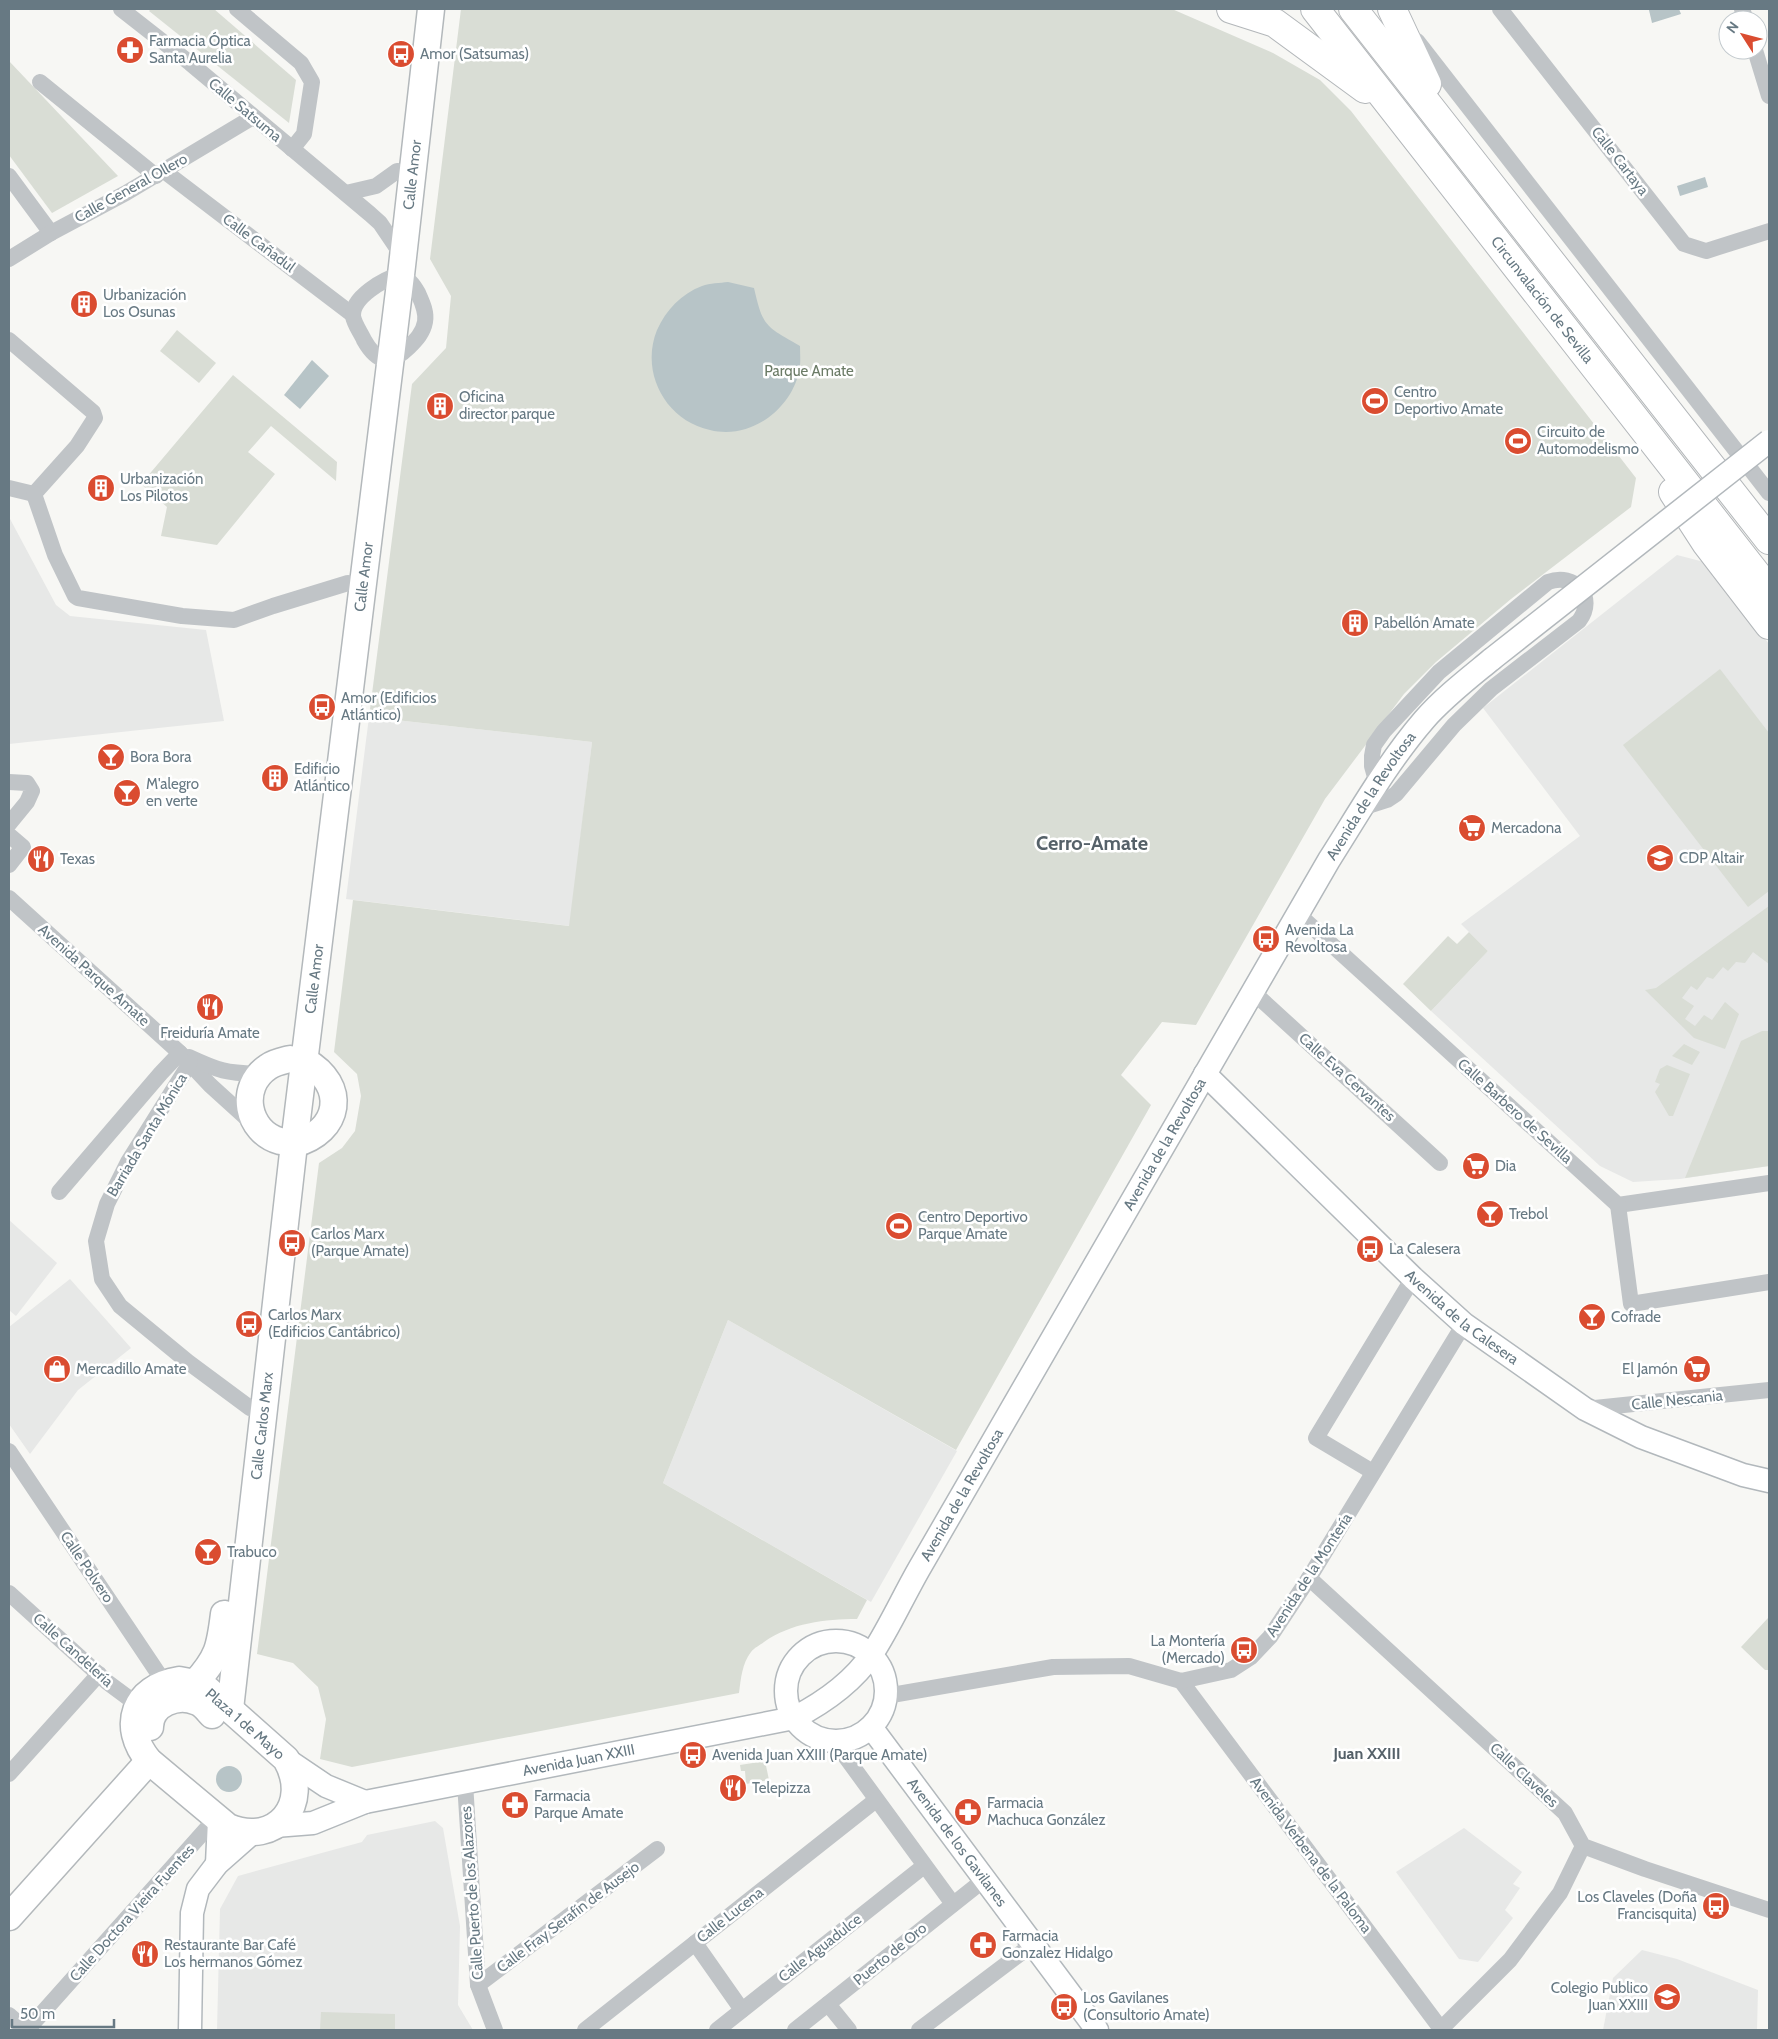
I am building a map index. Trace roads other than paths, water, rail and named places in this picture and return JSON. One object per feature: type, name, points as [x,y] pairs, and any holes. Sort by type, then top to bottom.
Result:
[{"type":"highway","points":[[1230,9],[1275,22],[1333,64],[1400,117]]},
{"type":"highway","name":"Circunvalación de Sevilla","points":[[1315,9],[1769,590]]},
{"type":"highway","name":"Circunvalación de Sevilla","points":[[1353,9],[1769,540]]},
{"type":"highway","points":[[1393,10],[1449,131]]},
{"type":"highway","points":[[1581,348],[1706,542],[1769,626]]},
{"type":"highway","points":[[1652,392],[1769,512]]},
{"type":"main road","name":"Calle Amor","points":[[396,271],[389,236],[416,9]]},
{"type":"main road","name":"Calle Amor","points":[[298,1060],[348,583],[396,271],[431,9]]},
{"type":"main road","name":"Calle Amor","points":[[280,1140],[298,1060],[382,358]]},
{"type":"main road","points":[[298,1060],[318,1068],[327,1079],[333,1092],[333,1107],[329,1121],[320,1132],[308,1140],[280,1140],[256,1125],[250,1106],[252,1086],[259,1074],[268,1066],[279,1061],[298,1060]]},
{"type":"main road","name":"Calle Carlos Marx","points":[[195,1682],[210,1667],[220,1646],[250,1408],[280,1140]]},
{"type":"main road","name":"Calle Carlos Marx","points":[[230,1709],[280,1140]]},
{"type":"main road","name":"Plaza 1 de Mayo","points":[[164,1682],[179,1680],[195,1682],[208,1690],[286,1759],[295,1779],[295,1800],[287,1816],[264,1830]]},
{"type":"main road","points":[[164,1682],[149,1691],[138,1705],[134,1721],[134,1737],[140,1750],[152,1764],[228,1827],[240,1832],[264,1830]]},
{"type":"main road","points":[[152,1764],[171,1769],[191,1781],[235,1818],[258,1818],[269,1813],[276,1803],[280,1789],[273,1769],[198,1702],[182,1699],[166,1701],[154,1712],[150,1722],[150,1732],[155,1745],[191,1781]]},
{"type":"main road","points":[[9,1917],[152,1764]]},
{"type":"street","points":[[238,9],[301,63],[312,82],[304,134],[292,150]]},
{"type":"street","name":"Calle Cartaya","points":[[1500,9],[1684,244],[1706,251],[1769,231]]},
{"type":"street","points":[[1393,10],[1769,493]]},
{"type":"street","name":"Calle Satsuma","points":[[130,11],[292,150],[346,193],[380,223],[389,236]]},
{"type":"street","points":[[1761,60],[1769,96]]},
{"type":"street","name":"Calle Cañadul","points":[[40,82],[353,315]]},
{"type":"street","name":"Calle General Ollero","points":[[9,260],[51,232],[160,173],[253,117]]},
{"type":"street","points":[[346,193],[376,186],[396,171]]},
{"type":"street","points":[[9,176],[51,232]]},
{"type":"street","points":[[396,271],[410,280],[415,287],[424,304],[426,321],[420,337],[404,353],[382,358],[364,340],[353,319],[353,315],[359,301],[396,271]]},
{"type":"street","points":[[9,340],[92,412],[95,418],[76,446],[34,494],[9,488]]},
{"type":"street","name":"Avenida de la Revoltosa","points":[[794,1718],[816,1707],[836,1691],[853,1676],[871,1655],[1298,914],[1377,784],[1424,719],[1457,687],[1769,441]]},
{"type":"street","name":"Calle Amor","points":[[34,494],[56,554],[75,596],[78,598],[182,616],[234,620],[348,583]]},
{"type":"street","points":[[1362,808],[1387,800],[1396,794],[1454,725],[1485,695],[1579,621],[1586,609],[1586,601],[1579,588],[1574,584],[1560,580],[1548,582],[1439,672],[1384,731],[1374,745],[1372,766],[1377,784]]},
{"type":"street","points":[[9,782],[27,783],[32,791],[27,802],[9,824]]},
{"type":"street","points":[[9,835],[23,847],[9,865]]},
{"type":"street","name":"Avenida Parque Amate","points":[[9,898],[185,1058],[210,1085],[280,1140]]},
{"type":"street","name":"Calle Barbero de Sevilla","points":[[1298,914],[1618,1205]]},
{"type":"street","name":"Calle Eva Cervantes","points":[[1253,992],[1440,1163]]},
{"type":"street","points":[[59,1192],[161,1072],[185,1058]]},
{"type":"street","name":"Avenida Parque Amate","points":[[185,1058],[229,1073],[259,1074]]},
{"type":"street","name":"Barriada Santa Mónica","points":[[185,1058],[107,1204],[96,1241],[102,1279],[120,1306],[188,1362],[250,1408]]},
{"type":"street","name":"Avenida de la Calesera","points":[[1205,1074],[1413,1278],[1464,1324],[1585,1409],[1641,1436],[1743,1475],[1769,1481]]},
{"type":"street","points":[[1769,1183],[1618,1205],[1631,1304],[1769,1282]]},
{"type":"street","points":[[1373,1472],[1316,1438],[1413,1278]]},
{"type":"street","name":"Avenida de la Montería","points":[[886,1696],[1053,1667],[1129,1666],[1181,1681],[1231,1670],[1250,1658],[1270,1637],[1309,1578],[1464,1324]]},
{"type":"street","name":"Calle Nescania","points":[[1585,1409],[1769,1390]]},
{"type":"street","name":"Calle Polvero","points":[[9,1451],[164,1682]]},
{"type":"street","name":"Calle Claveles","points":[[1309,1578],[1565,1813],[1583,1846]]},
{"type":"street","name":"Calle Candelería","points":[[9,1593],[99,1674],[138,1705]]},
{"type":"street","points":[[838,1640],[862,1647],[871,1655],[880,1667],[885,1681],[886,1696],[883,1707],[871,1727],[860,1735],[834,1741],[819,1737],[805,1730],[794,1718],[786,1696],[787,1683],[796,1661],[815,1645],[838,1640]]},
{"type":"street","points":[[9,1774],[99,1674]]},
{"type":"street","name":"Avenida Verbena de la Paloma","points":[[1181,1681],[1440,2030]]},
{"type":"street","name":"Avenida Juan XXIII","points":[[264,1830],[313,1823],[365,1802],[794,1718]]},
{"type":"street","name":"Avenida de los Gavilanes","points":[[871,1727],[1097,2030]]},
{"type":"street","points":[[834,1741],[953,1904]]},
{"type":"street","points":[[286,1759],[326,1786],[365,1802]]},
{"type":"street","name":"Calle Puerto de los Alazores","points":[[465,1783],[478,1985],[495,2030]]},
{"type":"street","name":"Calle Lucena","points":[[585,2030],[876,1800]]},
{"type":"street","points":[[217,1864],[218,1819]]},
{"type":"street","name":"Calle Doctora Vieira Fuentes","points":[[27,2030],[218,1819]]},
{"type":"street","points":[[190,2030],[192,1913],[198,1890],[217,1864],[264,1830]]},
{"type":"street","points":[[1440,2030],[1510,1960],[1560,1893],[1583,1846],[1769,1910]]},
{"type":"street","name":"Calle Fray Serafín de Ausejo","points":[[478,1985],[657,1849]]},
{"type":"street","name":"Calle Aguadulce","points":[[717,2030],[924,1866]]},
{"type":"street","name":"Puerto de Oro","points":[[795,2030],[985,1879]]},
{"type":"street","points":[[695,1943],[742,2010]]},
{"type":"street","points":[[919,2030],[1033,1944]]},
{"type":"street","points":[[828,2004],[849,2030]]},
{"type":"street","points":[[9,2015],[27,2030]]},
{"type":"place","name":"Farmacia Óptica Santa Aurelia","points":[[130,50]]},
{"type":"place","name":"Amor (Satsumas)","points":[[401,54]]},
{"type":"place","name":"Urbanización Los Osunas","points":[[84,304]]},
{"type":"place","name":"Centro Deportivo Amate","points":[[1375,401]]},
{"type":"place","name":"Oficina director parque","points":[[440,406]]},
{"type":"place","name":"Circuito de Automodelismo","points":[[1518,441]]},
{"type":"place","name":"Urbanización Los Pilotos","points":[[101,488]]},
{"type":"place","name":"Pabellón Amate","points":[[1355,623]]},
{"type":"place","name":"Amor (Edificios Atlántico)","points":[[322,707]]},
{"type":"place","name":"Bora Bora","points":[[111,757]]},
{"type":"place","name":"Edificio Atlántico","points":[[275,778]]},
{"type":"place","name":"M'alegro en verte","points":[[127,793]]},
{"type":"place","name":"Mercadona","points":[[1472,828]]},
{"type":"place","name":"CDP Altair","points":[[1660,858]]},
{"type":"place","name":"Texas","points":[[41,859]]},
{"type":"place","name":"Avenida La Revoltosa","points":[[1266,939]]},
{"type":"place","name":"Freiduría Amate","points":[[210,1007]]},
{"type":"place","name":"Dia","points":[[1476,1166]]},
{"type":"place","name":"Trebol","points":[[1490,1214]]},
{"type":"place","name":"Centro Deportivo Parque Amate","points":[[899,1226]]},
{"type":"place","name":"Carlos Marx (Parque Amate)","points":[[292,1243]]},
{"type":"place","name":"La Calesera","points":[[1370,1249]]},
{"type":"place","name":"Cofrade","points":[[1592,1317]]},
{"type":"place","name":"Carlos Marx (Edificios Cantábrico)","points":[[249,1324]]},
{"type":"place","name":"Mercadillo Amate","points":[[57,1369]]},
{"type":"place","name":"El Jamón","points":[[1697,1369]]},
{"type":"place","name":"Trabuco","points":[[208,1552]]},
{"type":"place","name":"La Montería (Mercado)","points":[[1244,1650]]},
{"type":"place","name":"Avenida Juan XXIII (Parque Amate)","points":[[693,1755]]},
{"type":"place","name":"Telepizza","points":[[733,1788]]},
{"type":"place","name":"Farmacia Parque Amate","points":[[515,1805]]},
{"type":"place","name":"Farmacia Machuca González","points":[[968,1812]]},
{"type":"place","name":"Los Claveles (Doña Francisquita)","points":[[1716,1906]]},
{"type":"place","name":"Farmacia Gonzalez Hidalgo","points":[[983,1945]]},
{"type":"place","name":"Restaurante Bar Café Los hermanos Gómez","points":[[145,1954]]},
{"type":"place","name":"Colegio Publico Juan XXIII","points":[[1667,1997]]},
{"type":"place","name":"Los Gavilanes (Consultorio Amate)","points":[[1064,2007]]},
{"type":"district","name":"Cerro-Amate","points":[[1092,843]]},
{"type":"district","name":"Juan XXIII","points":[[1367,1753]]},
{"type":"park label","name":"Parque Amate","points":[[809,371]]}]
